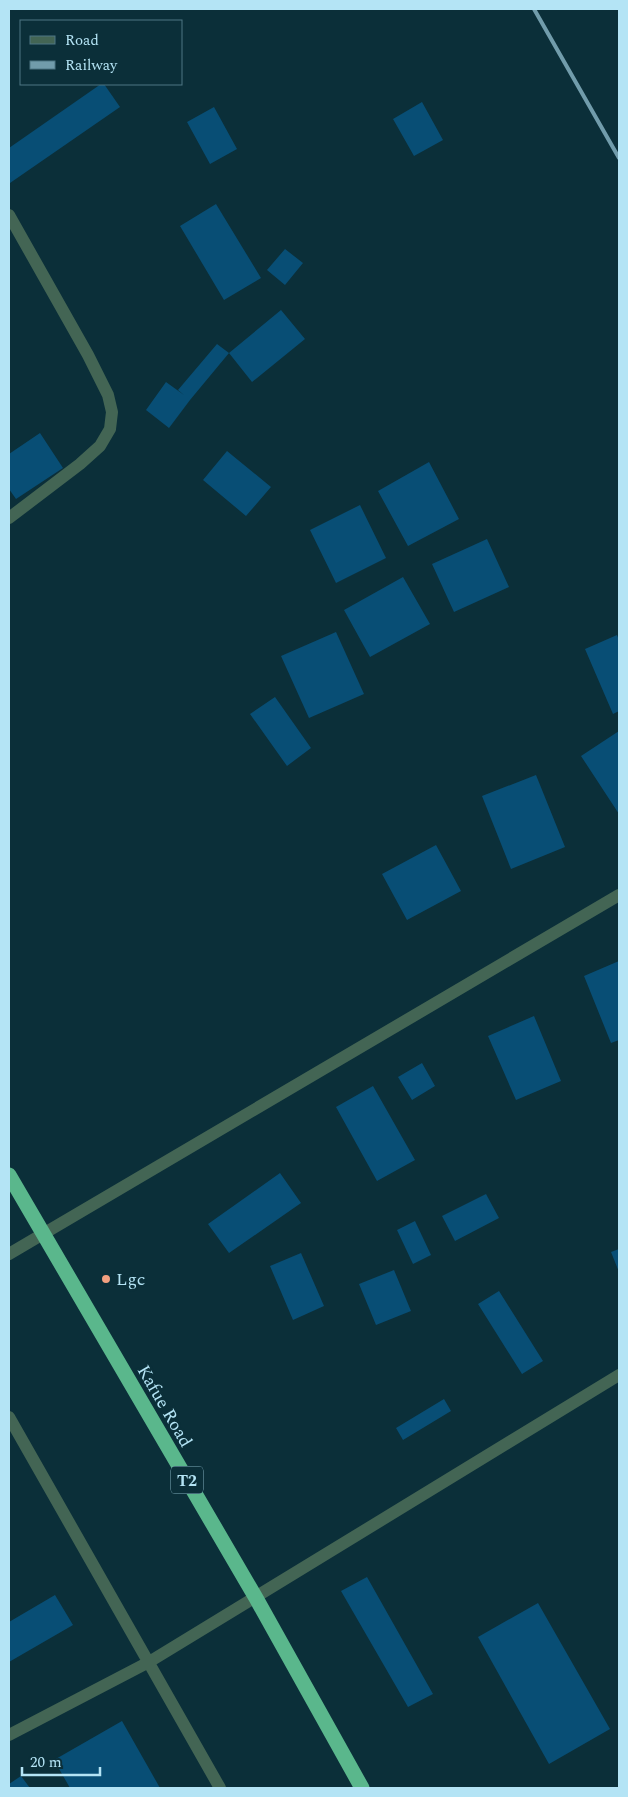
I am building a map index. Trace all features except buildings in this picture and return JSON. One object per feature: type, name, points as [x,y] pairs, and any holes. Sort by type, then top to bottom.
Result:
[{"type":"highway","name":"Kafue Road","points":[[9,1175],[256,1598],[362,1788]]},
{"type":"street","points":[[9,215],[88,355],[108,394],[112,412],[110,429],[100,446],[80,464],[9,518]]},
{"type":"street","points":[[9,1254],[619,895]]},
{"type":"street","points":[[9,1735],[149,1662],[619,1375]]},
{"type":"street","points":[[9,1417],[220,1788]]},
{"type":"railway","points":[[534,9],[619,158]]},
{"type":"place","name":"Lgc","points":[[106,1279]]}]
